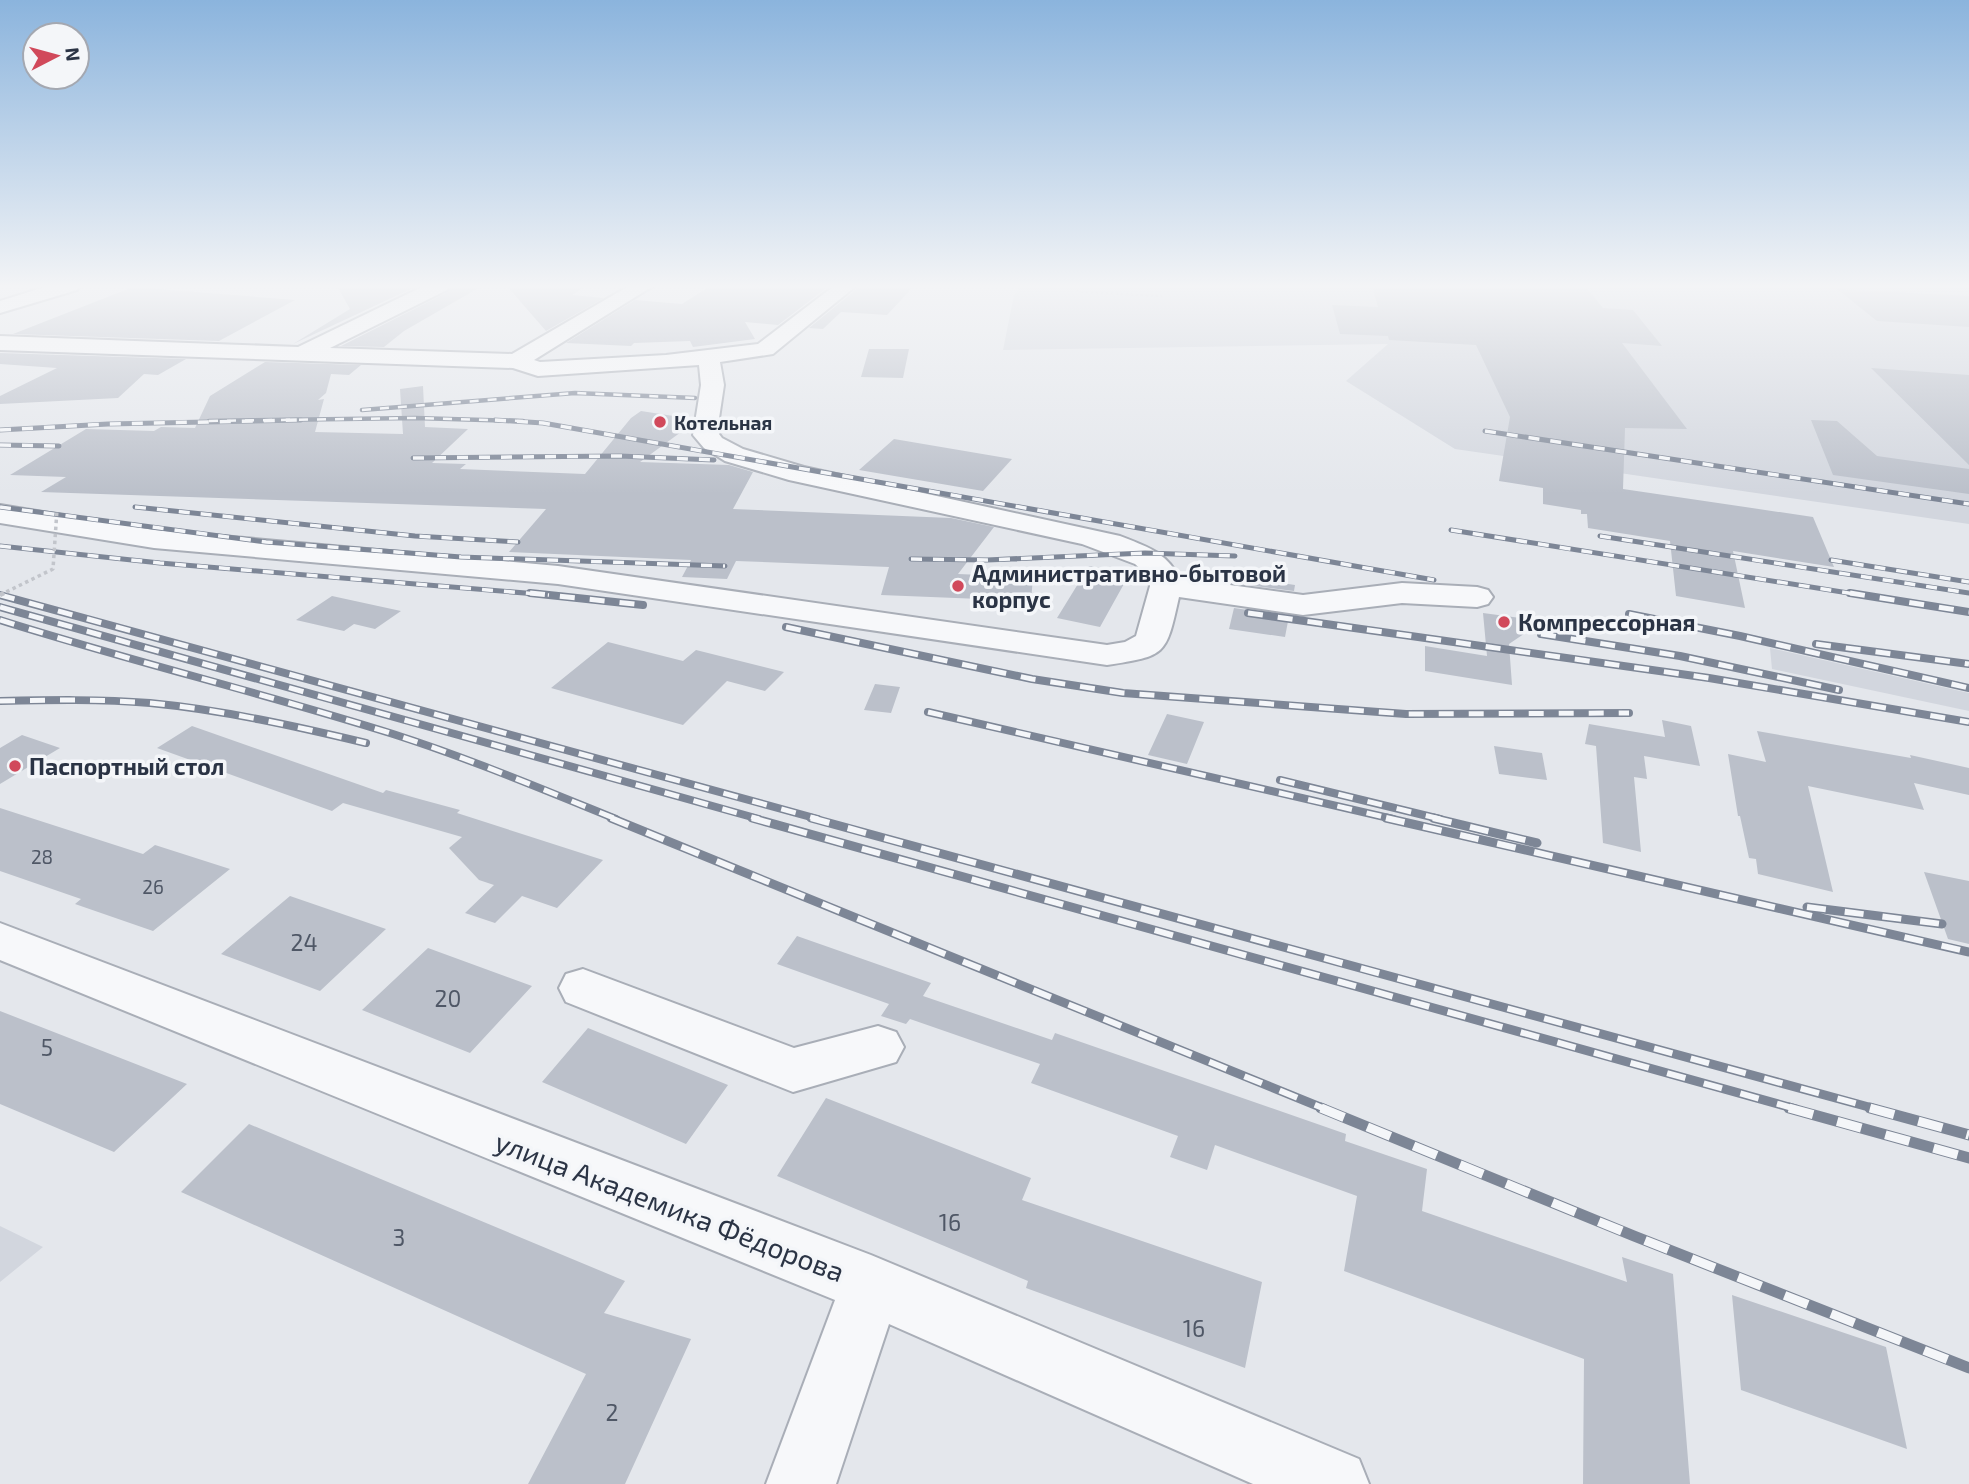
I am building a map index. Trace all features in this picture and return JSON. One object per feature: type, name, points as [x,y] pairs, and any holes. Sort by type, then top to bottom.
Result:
[{"type":"street","points":[[340,355],[516,361],[538,369],[724,355]]},
{"type":"street","points":[[516,361],[526,355]]},
{"type":"street","points":[[0,513],[24,520],[154,538],[558,575],[1107,655],[1134,651],[1152,641],[1166,586],[1163,575],[1151,561],[1109,542],[799,474],[734,455],[713,443],[706,435],[705,424],[712,379],[711,364],[706,358]]},
{"type":"street","points":[[1166,586],[1303,605],[1402,593],[1477,597]]},
{"type":"street","name":"улица Академика Фёдорова","points":[[0,941],[871,1285],[1334,1484]]},
{"type":"street","points":[[583,988],[793,1070],[878,1047]]},
{"type":"street","points":[[800,1484],[871,1285]]},
{"type":"path","points":[[0,595],[54,569],[57,510]]},
{"type":"shaded area","points":[[1375,355],[1969,355],[1969,524],[1455,449],[1346,381]]},
{"type":"shaded area","points":[[1770,648],[1969,693],[1969,711],[1772,669]]},
{"type":"shaded area","points":[[0,1226],[43,1247],[0,1282]]},
{"type":"building","points":[[0,355],[186,359],[158,375],[144,374],[118,398],[0,404],[0,396],[57,368],[0,364]]},
{"type":"building","points":[[867,355],[908,355],[903,378],[861,377]]},
{"type":"building","points":[[1481,355],[1631,355],[1687,429],[1625,428],[1623,489],[1813,517],[1834,567],[1733,551],[1745,608],[1676,596],[1670,541],[1588,528],[1587,514],[1581,514],[1581,510],[1543,504],[1543,488],[1499,481],[1510,417]]},
{"type":"building","points":[[265,362],[361,365],[349,375],[331,374],[326,393],[318,400],[324,399],[315,432],[403,434],[400,389],[423,386],[425,427],[468,429],[432,463],[466,464],[460,469],[585,474],[631,418],[641,411],[693,419],[692,424],[640,462],[729,465],[753,472],[733,509],[951,518],[994,527],[958,574],[1033,577],[1031,601],[881,595],[889,567],[736,561],[727,579],[682,577],[691,560],[509,552],[546,509],[41,492],[66,477],[10,475],[86,429],[154,431],[161,427],[195,428],[210,396]]},
{"type":"building","points":[[1871,368],[1969,375],[1969,465]]},
{"type":"building","points":[[1811,420],[1837,421],[1877,456],[1969,469],[1969,494],[1833,475]]},
{"type":"building","points":[[894,439],[1012,459],[983,491],[859,470]]},
{"type":"building","points":[[1089,566],[1130,573],[1100,627],[1057,618]]},
{"type":"building","points":[[1243,571],[1269,575],[1268,581],[1295,585],[1294,591],[1240,584]]},
{"type":"building","points":[[332,596],[401,611],[375,629],[354,624],[344,631],[296,620]]},
{"type":"building","points":[[1234,608],[1289,616],[1285,637],[1229,629]]},
{"type":"building","points":[[1483,613],[1543,621],[1509,644],[1512,685],[1425,671],[1425,646],[1487,656]]},
{"type":"building","points":[[608,642],[683,661],[696,650],[784,672],[765,691],[727,681],[683,725],[551,688]]},
{"type":"building","points":[[875,684],[900,687],[891,713],[864,710]]},
{"type":"building","points":[[1167,714],[1204,722],[1187,764],[1148,755]]},
{"type":"building","points":[[1662,720],[1691,726],[1700,766],[1644,756],[1647,779],[1634,777],[1641,852],[1603,843],[1596,746],[1585,744],[1589,724],[1665,737]]},
{"type":"building","points":[[192,726],[383,793],[386,790],[460,810],[457,813],[603,860],[557,908],[522,896],[495,923],[465,913],[494,885],[479,880],[449,848],[462,837],[343,803],[332,811],[157,748]]},
{"type":"building","points":[[1757,731],[1911,758],[1910,755],[1969,768],[1969,795],[1914,783],[1924,810],[1808,786],[1833,892],[1758,874],[1756,859],[1749,858],[1738,816],[1728,754],[1766,762]]},
{"type":"building","name":"Паспортный стол","points":[[22,735],[60,748],[0,784],[0,748]]},
{"type":"building","points":[[1494,746],[1542,753],[1547,780],[1499,774]]},
{"type":"building","points":[[0,808],[143,854],[155,845],[230,869],[153,931],[75,904],[81,899],[0,871]]},
{"type":"building","points":[[1924,872],[1969,881],[1969,944],[1948,939]]},
{"type":"building","points":[[290,896],[386,929],[320,991],[221,954]]},
{"type":"building","points":[[797,936],[931,983],[923,996],[1052,1040],[1055,1033],[1346,1134],[1345,1141],[1427,1169],[1422,1211],[1627,1282],[1622,1257],[1673,1274],[1690,1484],[1583,1484],[1584,1359],[1344,1271],[1357,1196],[1215,1145],[1207,1170],[1170,1157],[1178,1136],[1031,1083],[1040,1064],[910,1019],[906,1024],[881,1016],[889,1004],[777,964]]},
{"type":"building","points":[[428,948],[532,986],[470,1053],[362,1010]]},
{"type":"building","points":[[0,1011],[187,1084],[114,1152],[0,1104]]},
{"type":"building","points":[[588,1028],[728,1085],[686,1144],[542,1082]]},
{"type":"building","points":[[826,1098],[1031,1178],[1022,1200],[1262,1282],[1245,1368],[1026,1288],[1028,1281],[777,1176]]},
{"type":"building","points":[[249,1124],[625,1281],[604,1313],[691,1339],[625,1484],[528,1484],[586,1374],[181,1192]]},
{"type":"building","points":[[1732,1295],[1886,1347],[1907,1449],[1741,1390]]},
{"type":"railway","points":[[362,410],[575,393],[695,398]]},
{"type":"railway","points":[[209,421],[415,418],[501,420]]},
{"type":"railway","points":[[0,430],[108,424],[301,420]]},
{"type":"railway","points":[[495,420],[501,420]]},
{"type":"railway","points":[[501,420],[523,421]]},
{"type":"railway","points":[[501,420],[543,423],[1434,580]]},
{"type":"railway","points":[[1485,431],[1969,504]]},
{"type":"railway","points":[[0,445],[59,446]]},
{"type":"railway","points":[[413,458],[620,456],[714,460]]},
{"type":"railway","points":[[0,507],[266,542],[461,557],[725,566]]},
{"type":"railway","points":[[135,507],[415,536],[518,542]]},
{"type":"railway","points":[[1451,530],[1861,595]]},
{"type":"railway","points":[[1600,536],[1969,593]]},
{"type":"railway","points":[[0,546],[160,563],[548,595]]},
{"type":"railway","points":[[911,559],[987,560],[1145,553],[1235,556]]},
{"type":"railway","points":[[1831,560],[1969,582]]},
{"type":"railway","points":[[530,593],[548,595]]},
{"type":"railway","points":[[1850,593],[1969,612]]},
{"type":"railway","points":[[0,595],[818,819]]},
{"type":"railway","points":[[548,595],[643,605]]},
{"type":"railway","points":[[0,607],[759,819]]},
{"type":"railway","points":[[1248,613],[1709,678],[1969,722]]},
{"type":"railway","points":[[1629,614],[1740,636],[1969,688]]},
{"type":"railway","points":[[0,620],[421,743],[616,819]]},
{"type":"railway","points":[[786,627],[1032,679],[1123,693],[1406,714],[1629,713]]},
{"type":"railway","points":[[1541,634],[1680,656],[1839,690]]},
{"type":"railway","points":[[1816,644],[1969,664]]},
{"type":"railway","points":[[0,701],[112,701],[177,706],[259,719],[366,743]]},
{"type":"railway","points":[[928,712],[1393,819]]},
{"type":"railway","points":[[1280,780],[1440,819]]},
{"type":"railway","points":[[611,818],[1325,1109]]},
{"type":"railway","points":[[752,818],[1796,1109]]},
{"type":"railway","points":[[811,818],[1876,1109]]},
{"type":"railway","points":[[1386,818],[1969,952]]},
{"type":"railway","points":[[1433,818],[1537,843]]},
{"type":"railway","points":[[1807,907],[1942,924]]},
{"type":"railway","points":[[1321,1108],[1634,1236],[1969,1368]]},
{"type":"railway","points":[[1789,1108],[1969,1158]]},
{"type":"railway","points":[[1870,1108],[1969,1135]]},
{"type":"place","name":"Котельная","points":[[660,422]]},
{"type":"place","name":"Административно-бытовой корпус","points":[[958,586]]},
{"type":"place","name":"Компрессорная","points":[[1504,622]]},
{"type":"place","name":"Паспортный стол","points":[[15,766]]}]
